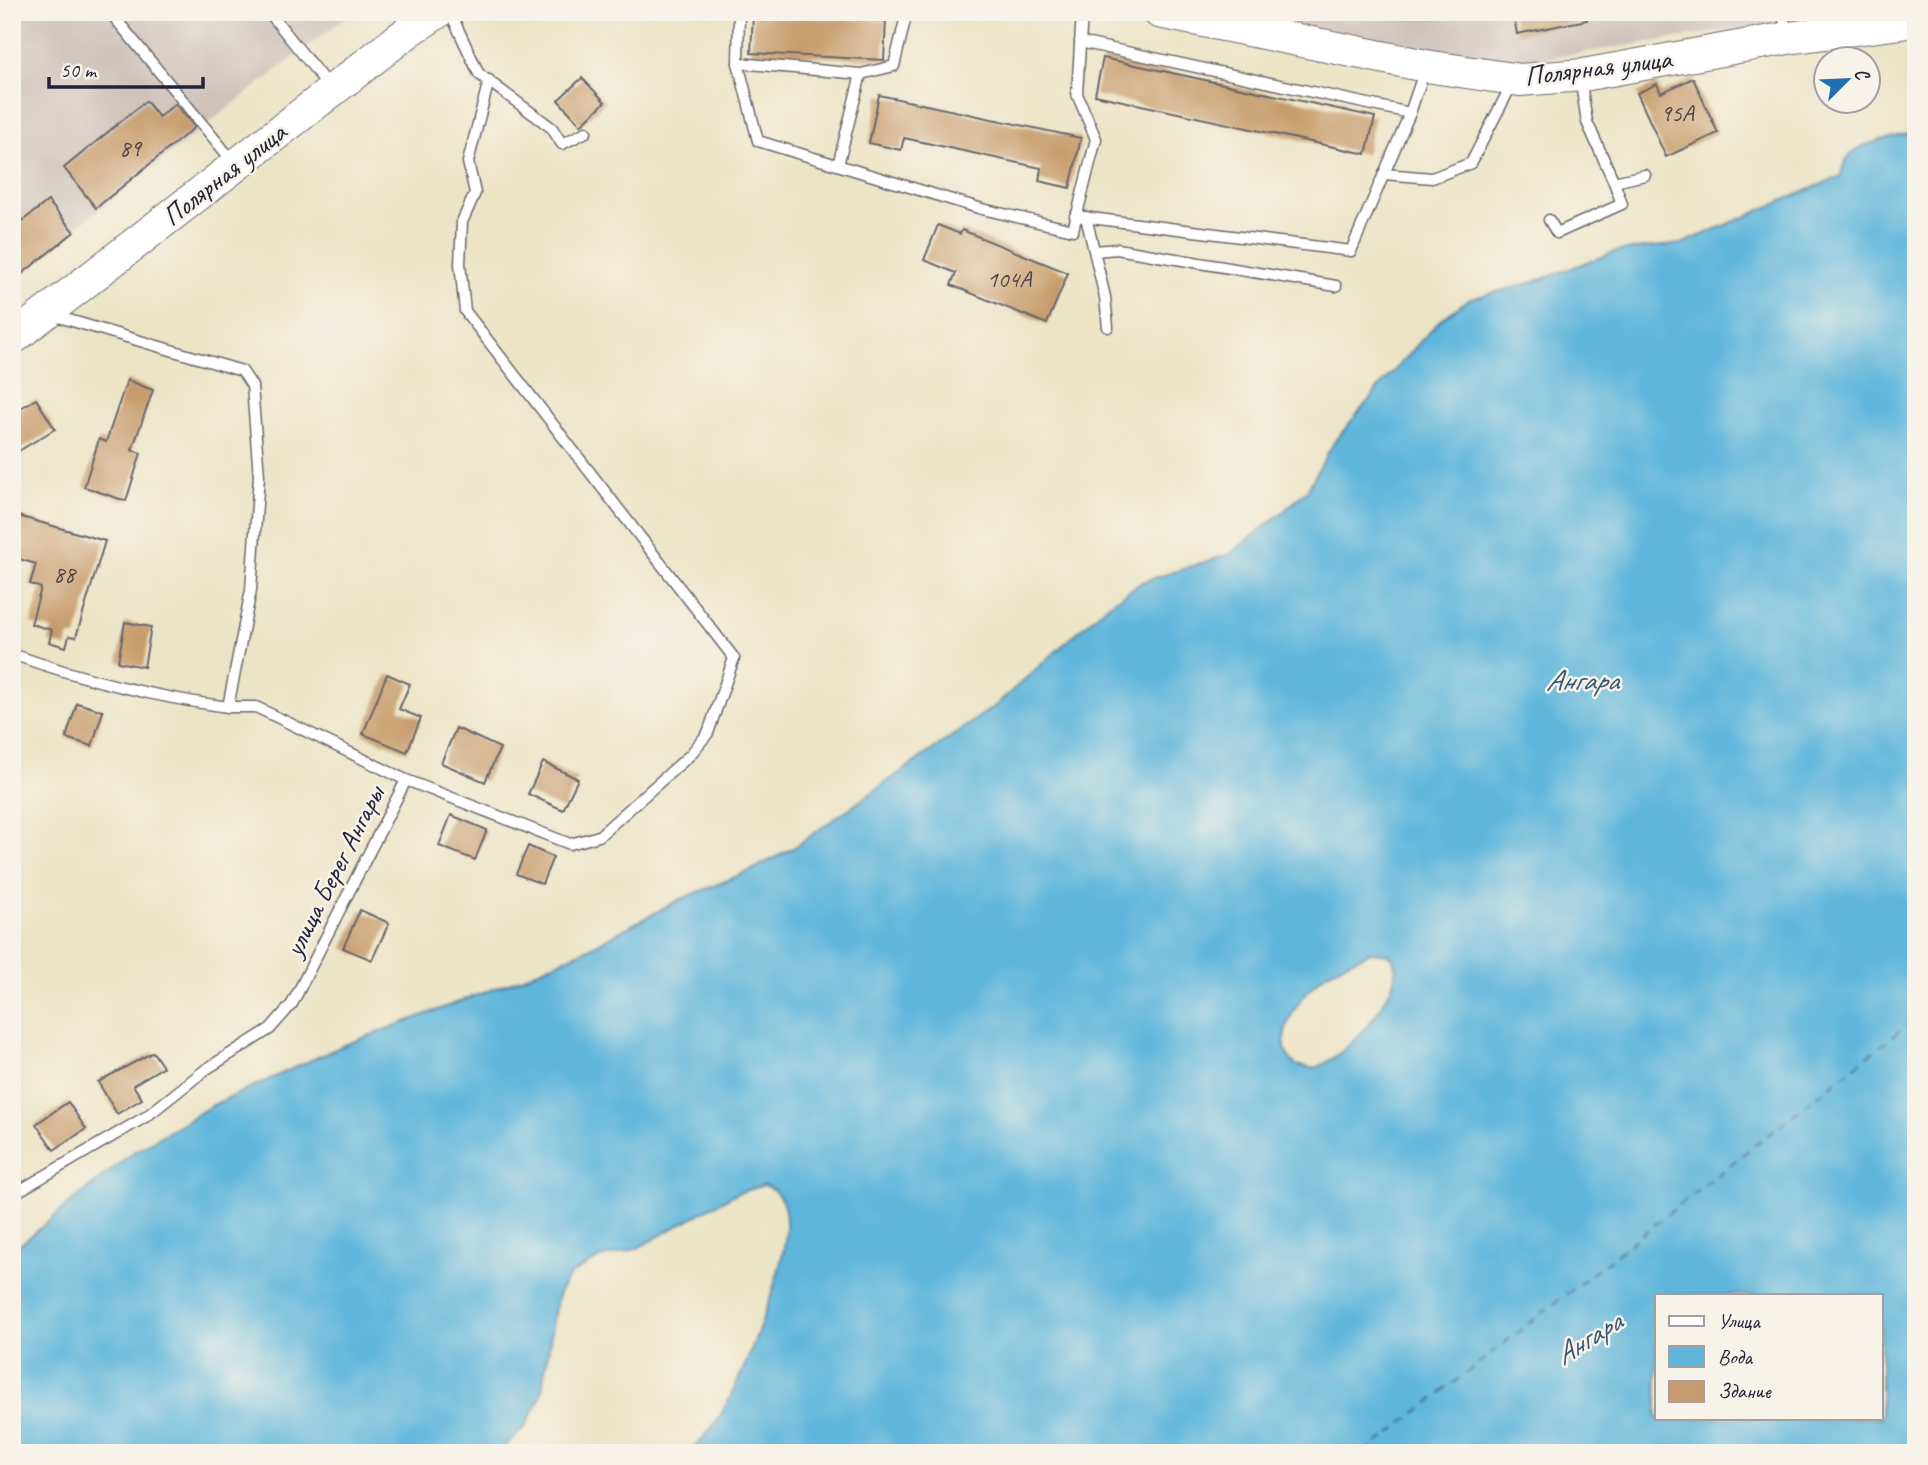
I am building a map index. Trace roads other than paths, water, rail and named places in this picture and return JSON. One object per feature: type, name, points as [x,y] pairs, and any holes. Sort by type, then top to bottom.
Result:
[{"type":"main road","name":"Полярная улица","points":[[12,339],[332,90],[410,21],[438,12]]},
{"type":"main road","name":"Полярная улица","points":[[1159,12],[1426,66],[1515,79],[1579,75],[1790,29],[1916,21]]},
{"type":"lane","points":[[110,12],[236,165]]},
{"type":"lane","points":[[269,12],[332,90]]},
{"type":"lane","points":[[450,12],[479,74],[552,128],[562,144],[586,132]]},
{"type":"lane","points":[[739,12],[738,63],[758,141],[982,209],[1073,230],[1081,216],[1097,139],[1077,94],[1083,12]]},
{"type":"lane","points":[[738,63],[861,74],[894,66],[907,12]]},
{"type":"lane","points":[[1790,29],[1853,16]]},
{"type":"lane","points":[[1080,42],[1410,113]]},
{"type":"lane","points":[[1081,216],[1351,251],[1410,113],[1426,66]]},
{"type":"lane","points":[[838,165],[861,74]]},
{"type":"lane","points":[[1549,220],[1558,233],[1622,204],[1587,122],[1579,75]]},
{"type":"lane","points":[[1384,174],[1432,178],[1471,163],[1515,79]]},
{"type":"lane","points":[[406,780],[570,845],[583,843],[599,836],[690,755],[708,733],[734,658],[465,311],[460,264],[462,222],[475,193],[468,162],[489,80]]},
{"type":"lane","points":[[1614,182],[1645,175]]},
{"type":"lane","points":[[1081,216],[1095,251],[1108,327]]},
{"type":"lane","points":[[1095,251],[1117,249],[1336,286]]},
{"type":"lane","points":[[46,313],[242,371],[252,386],[259,476],[243,639],[228,708]]},
{"type":"lane","name":"улица Берег Ангары","points":[[12,654],[68,674],[181,701],[228,708],[256,707],[406,780],[292,1004],[270,1028],[205,1070],[147,1116],[12,1195]]},
{"type":"water","name":"Ангара","points":[[1916,132],[1916,1453],[689,1453],[716,1422],[732,1394],[773,1290],[785,1241],[785,1210],[778,1195],[764,1185],[735,1194],[636,1249],[600,1258],[571,1274],[560,1290],[555,1308],[541,1396],[525,1427],[497,1453],[12,1453],[12,1251],[132,1153],[213,1105],[342,1046],[514,981],[583,951],[679,900],[752,870],[793,848],[996,705],[1109,604],[1142,582],[1230,554],[1283,512],[1307,490],[1334,442],[1384,382],[1439,321],[1469,299],[1534,282],[1617,251],[1681,244],[1841,176],[1850,155],[1880,140]],"holes":[[[1371,952],[1389,954],[1395,966],[1393,982],[1385,1000],[1357,1037],[1325,1063],[1312,1068],[1296,1065],[1284,1044],[1290,1018],[1305,995],[1322,977],[1339,966]]]}]
